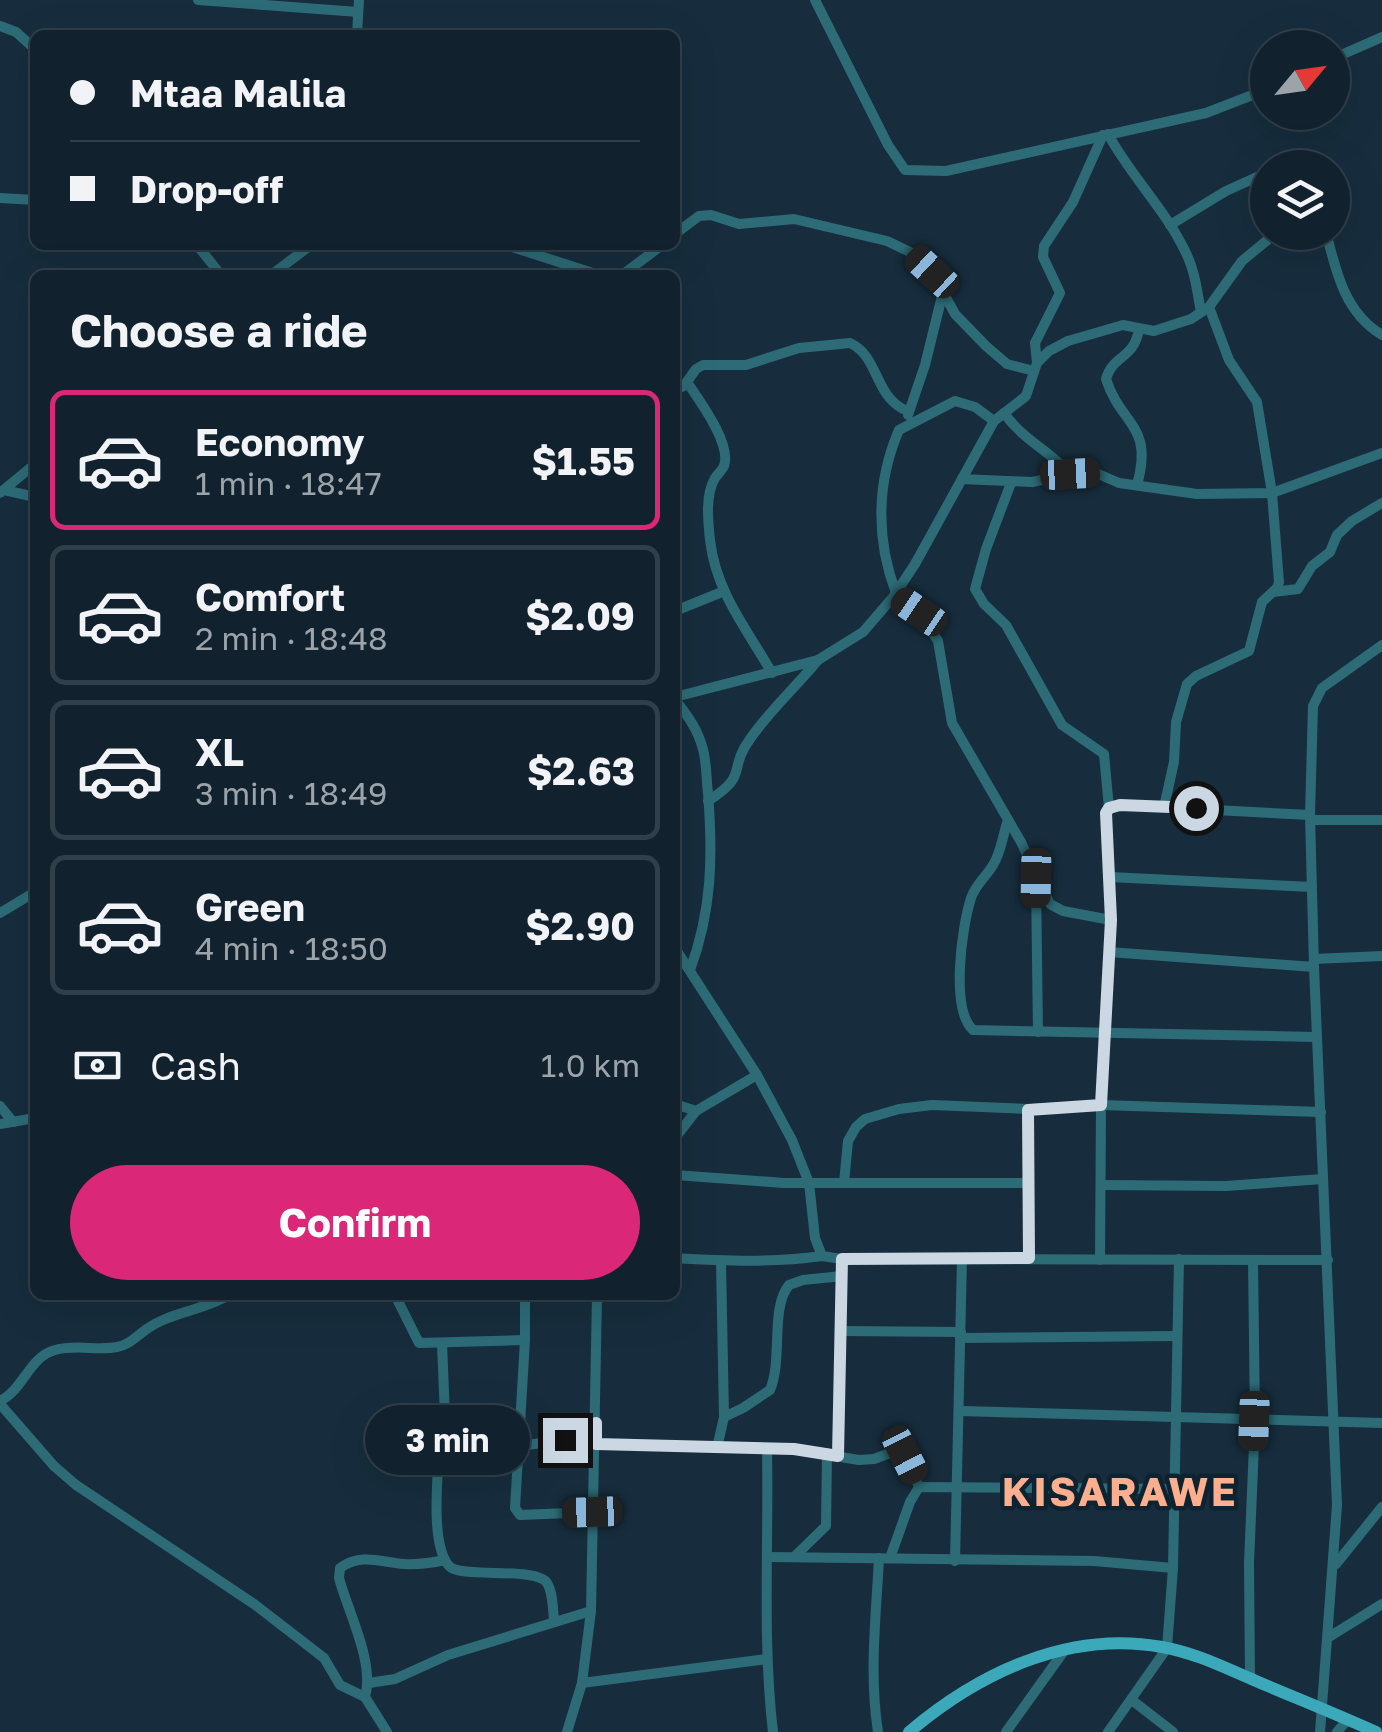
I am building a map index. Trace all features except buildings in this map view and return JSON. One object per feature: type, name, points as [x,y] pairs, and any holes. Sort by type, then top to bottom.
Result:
[{"type":"main road","points":[[908,1732],[936,1710],[1016,1663],[1102,1644],[1167,1648],[1204,1658],[1376,1732]]},
{"type":"street","points":[[198,0],[358,6]]},
{"type":"street","points":[[815,0],[888,145],[905,170],[946,170],[1206,113],[1250,96]]},
{"type":"street","points":[[2,29],[30,44]]},
{"type":"street","points":[[1350,51],[1382,37]]},
{"type":"street","points":[[1105,134],[1170,225],[1192,267],[1205,309],[1229,360],[1257,402],[1272,493],[1279,582],[1262,602],[1249,651],[1187,684],[1176,722],[1174,762],[1164,808]]},
{"type":"street","points":[[1036,367],[1035,344],[1060,292],[1043,257],[1044,246],[1073,202],[1105,134]]},
{"type":"street","points":[[1170,225],[1250,180]]},
{"type":"street","points":[[0,198],[30,200]]},
{"type":"street","points":[[680,230],[700,216],[711,215],[739,224],[794,219],[887,241],[912,253],[932,272],[955,314],[1007,364],[1036,367]]},
{"type":"street","points":[[201,250],[217,270]]},
{"type":"street","points":[[278,270],[304,250]]},
{"type":"street","points":[[522,250],[584,270]]},
{"type":"street","points":[[629,270],[655,250]]},
{"type":"street","points":[[680,697],[818,660],[863,632],[895,594],[994,421],[1026,396],[1036,367],[1049,351],[1068,341],[1124,325],[1166,329],[1205,309],[1242,261],[1256,250]]},
{"type":"street","points":[[1330,250],[1337,276],[1352,307],[1370,328],[1382,335]]},
{"type":"street","points":[[943,292],[926,365],[884,477],[880,536],[885,564],[895,594],[919,612],[938,642],[952,723],[1053,907],[1111,920]]},
{"type":"street","points":[[1136,485],[1142,466],[1140,432],[1118,404],[1106,379],[1109,370],[1137,344],[1139,329]]},
{"type":"street","points":[[680,387],[703,365],[746,364],[799,348],[850,342],[866,354],[887,398],[908,417]]},
{"type":"street","points":[[688,382],[725,455],[708,504],[710,542],[722,592],[772,673]]},
{"type":"street","points":[[908,417],[956,401],[976,407],[994,421]]},
{"type":"street","points":[[1004,413],[1026,439],[1058,460],[1070,474]]},
{"type":"street","points":[[962,479],[1032,482],[1096,472],[1119,482],[1216,496],[1272,493],[1382,454]]},
{"type":"street","points":[[2,492],[30,468]]},
{"type":"street","points":[[1010,483],[975,590],[1006,626],[1062,725],[1104,754],[1111,920],[1101,1105],[1100,1260]]},
{"type":"street","points":[[2,492],[30,496]]},
{"type":"street","points":[[1273,592],[1298,589],[1312,566],[1330,552],[1337,535],[1382,503]]},
{"type":"street","points":[[680,609],[722,592]]},
{"type":"street","points":[[1320,1732],[1335,1564],[1335,1422],[1316,1037],[1310,818],[1312,706],[1322,688],[1382,645]]},
{"type":"street","points":[[708,802],[730,788],[737,778],[738,759],[749,740],[818,660]]},
{"type":"street","points":[[680,705],[703,748],[712,842],[710,895],[703,935],[690,970]]},
{"type":"street","points":[[1109,808],[1382,820]]},
{"type":"street","points":[[1008,820],[996,862],[977,885],[970,901],[960,972],[966,1024],[973,1030],[1316,1037]]},
{"type":"street","points":[[1036,878],[1038,1032]]},
{"type":"street","points":[[1110,878],[1312,887]]},
{"type":"street","points":[[0,913],[30,895]]},
{"type":"street","points":[[1110,952],[1314,963],[1382,956]]},
{"type":"street","points":[[680,955],[757,1076],[792,1140],[809,1183],[815,1238],[822,1256]]},
{"type":"street","points":[[680,1132],[696,1111],[757,1076]]},
{"type":"street","points":[[844,1183],[848,1142],[856,1127],[865,1119],[932,1104],[1028,1110],[1101,1105],[1321,1112]]},
{"type":"street","points":[[0,1106],[13,1122]]},
{"type":"street","points":[[680,1106],[696,1111]]},
{"type":"street","points":[[1028,1110],[1029,1258]]},
{"type":"street","points":[[0,1124],[30,1119]]},
{"type":"street","points":[[680,1175],[809,1183],[1028,1182]]},
{"type":"street","points":[[1102,1185],[1226,1186],[1322,1179]]},
{"type":"street","points":[[680,1258],[721,1262],[782,1262],[822,1256],[1328,1260]]},
{"type":"street","points":[[955,1562],[962,1258]]},
{"type":"street","points":[[794,1557],[826,1526],[842,1259]]},
{"type":"street","points":[[1108,1732],[1167,1648],[1173,1568],[1179,1259]]},
{"type":"street","points":[[1250,1678],[1253,1260]]},
{"type":"street","points":[[716,1448],[724,1416],[721,1262]]},
{"type":"street","points":[[724,1416],[770,1390],[777,1366],[783,1292],[803,1280],[842,1276]]},
{"type":"street","points":[[216,1300],[162,1320],[135,1340],[117,1347],[54,1350],[33,1366],[12,1395],[0,1403],[76,1485],[254,1604],[324,1658],[340,1685],[365,1696],[388,1732]]},
{"type":"street","points":[[397,1300],[419,1343],[525,1340]]},
{"type":"street","points":[[524,1300],[517,1513],[592,1512]]},
{"type":"street","points":[[567,1732],[582,1682],[591,1611],[596,1300]]},
{"type":"street","points":[[840,1331],[1176,1336]]},
{"type":"street","points":[[442,1343],[446,1441],[439,1449],[438,1524],[445,1560],[458,1572],[541,1578],[549,1586],[554,1621]]},
{"type":"street","points":[[961,1411],[1382,1422]]},
{"type":"street","points":[[446,1441],[565,1440],[596,1423]]},
{"type":"street","points":[[596,1444],[767,1449],[874,1459],[898,1450],[905,1455],[919,1487]]},
{"type":"street","points":[[767,1449],[767,1659],[773,1732]]},
{"type":"street","points":[[919,1487],[1174,1488]]},
{"type":"street","points":[[878,1732],[872,1705],[872,1668],[884,1558],[919,1487]]},
{"type":"street","points":[[1335,1564],[1382,1507]]},
{"type":"street","points":[[768,1557],[1094,1562],[1173,1568]]},
{"type":"street","points":[[365,1696],[369,1684],[366,1662],[339,1578],[340,1568],[361,1558],[407,1564],[445,1560]]},
{"type":"street","points":[[1328,1637],[1382,1604]]},
{"type":"street","points":[[369,1684],[395,1679],[448,1656],[591,1611]]},
{"type":"street","points":[[1006,1732],[1064,1651]]},
{"type":"street","points":[[582,1682],[767,1659]]},
{"type":"street","points":[[1133,1701],[1172,1732]]},
{"type":"street","points":[[1337,1732],[1348,1719]]},
{"type":"district","name":"KISARAWE","points":[[1120,1491]]},
{"type":"route","points":[[565,1440],[596,1423],[596,1444],[794,1449],[838,1456],[842,1259],[1029,1258],[1028,1110],[1101,1105],[1111,920],[1106,813],[1120,805],[1196,808]]}]
